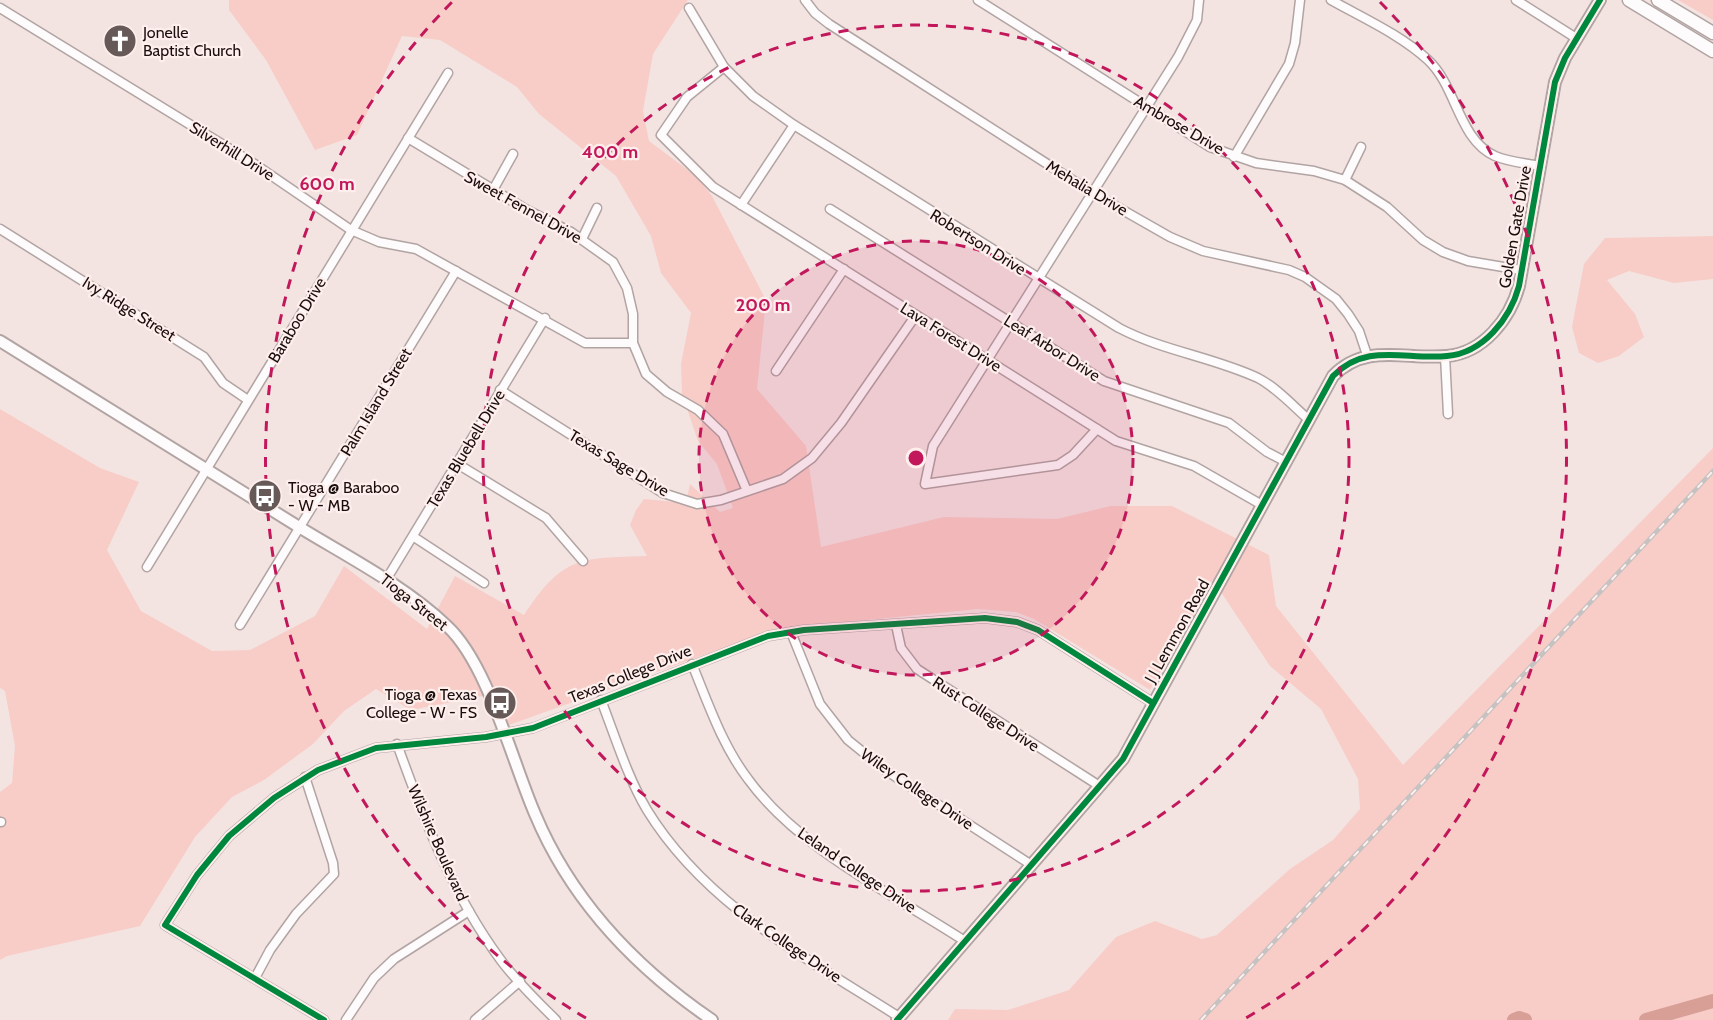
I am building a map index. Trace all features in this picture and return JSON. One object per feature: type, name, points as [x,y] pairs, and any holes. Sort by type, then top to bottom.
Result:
[{"type":"main road","points":[[1629,0],[1708,48],[1712,32],[1658,0]]},
{"type":"street","name":"Mehalia Drive","points":[[805,0],[821,18],[1091,192],[1170,237],[1203,251],[1289,270],[1305,277],[1336,299],[1348,314],[1359,331],[1367,355]]},
{"type":"street","name":"Ambrose Drive","points":[[978,0],[1202,143],[1256,164],[1314,171],[1345,180],[1387,207],[1423,240],[1443,252],[1469,261],[1521,270]]},
{"type":"street","points":[[1097,429],[1073,455],[1058,465],[925,484],[933,446],[1189,37],[1197,20],[1199,0]]},
{"type":"street","points":[[1234,157],[1289,64],[1295,43],[1300,0]]},
{"type":"street","points":[[1331,0],[1393,36],[1429,61],[1448,85],[1469,131],[1486,151],[1502,158],[1540,166]]},
{"type":"street","points":[[1516,0],[1576,38]]},
{"type":"street","name":"Golden Gate Drive","points":[[1367,355],[1386,353],[1445,356],[1477,344],[1500,325],[1516,297],[1555,82],[1576,38],[1600,0]]},
{"type":"street","name":"Silverhill Drive","points":[[0,8],[256,165],[351,230],[379,242],[416,249],[545,318],[585,343],[633,344]]},
{"type":"street","name":"Robertson Drive","points":[[689,8],[724,67],[753,96],[794,125],[1038,279],[1131,334],[1256,377],[1308,419]]},
{"type":"street","name":"Lava Forest Drive","points":[[724,67],[687,97],[661,135],[713,187],[1116,441],[1194,466],[1262,505]]},
{"type":"street","name":"Baraboo Drive","points":[[147,567],[448,73]]},
{"type":"street","points":[[741,205],[794,125]]},
{"type":"street","name":"Sweet Fennel Drive","points":[[408,138],[493,190],[582,239],[613,262],[627,288],[633,314],[633,344],[646,374],[667,392],[698,410],[723,434],[747,491]]},
{"type":"street","points":[[1345,180],[1361,147]]},
{"type":"street","points":[[493,190],[513,154]]},
{"type":"street","points":[[582,239],[597,208]]},
{"type":"street","name":"Leaf Arbor Drive","points":[[830,209],[1104,381],[1229,423],[1267,452],[1286,462]]},
{"type":"street","name":"Ivy Ridge Street","points":[[0,229],[204,357],[223,383],[248,399]]},
{"type":"street","points":[[776,371],[844,269]]},
{"type":"street","name":"Palm Island Street","points":[[240,625],[456,271]]},
{"type":"street","name":"Texas Sage Drive","points":[[500,390],[663,493],[697,504],[721,500],[783,478],[812,458],[841,423],[916,315]]},
{"type":"street","name":"Texas Bluebell Drive","points":[[386,580],[545,318]]},
{"type":"street","name":"Tioga Street","points":[[0,341],[386,580],[448,627],[476,665],[534,814],[570,880],[614,936],[644,968],[712,1020]]},
{"type":"street","name":"J J Lemmon Road","points":[[898,1018],[963,940],[1123,759],[1333,376],[1350,362],[1367,355]]},
{"type":"street","points":[[1445,356],[1448,414]]},
{"type":"street","points":[[456,463],[546,518],[583,561]]},
{"type":"street","points":[[414,537],[484,583]]},
{"type":"street","name":"Texas College Drive","points":[[255,978],[165,925],[197,875],[229,836],[274,798],[305,777],[353,755],[397,744],[504,734],[533,728],[768,636],[791,632],[985,618],[1017,622],[1055,639],[1153,703]]},
{"type":"street","name":"Rust College Drive","points":[[896,625],[901,648],[917,669],[1098,785]]},
{"type":"street","name":"Wiley College Drive","points":[[791,632],[820,704],[848,740],[885,770],[1030,864]]},
{"type":"street","name":"Leland College Drive","points":[[692,664],[730,750],[765,802],[812,843],[963,940]]},
{"type":"street","name":"Clark College Drive","points":[[601,700],[643,803],[663,833],[703,881],[741,915],[898,1018]]},
{"type":"street","name":"Wilshire Boulevard","points":[[397,744],[444,865],[469,911],[502,962],[556,1020]]},
{"type":"street","points":[[305,777],[333,863],[334,874],[331,880],[296,914],[270,950],[255,978],[324,1020]]},
{"type":"street","points":[[346,1020],[374,978],[388,964],[469,911]]},
{"type":"street","points":[[475,1020],[520,981]]},
{"type":"shaded area","points":[[229,0],[688,0],[653,54],[643,111],[649,141],[696,176],[712,196],[766,300],[757,389],[806,446],[821,547],[944,517],[1057,519],[1111,506],[1172,506],[1269,555],[1276,606],[1403,765],[1713,448],[1713,1020],[948,1020],[955,1009],[1008,1010],[1069,990],[1116,937],[1155,921],[1202,939],[1217,935],[1290,869],[1333,840],[1360,809],[1358,779],[1321,709],[1270,666],[1213,580],[1150,690],[1034,619],[1016,612],[978,609],[776,629],[509,725],[498,693],[411,710],[376,689],[344,711],[313,744],[264,780],[232,797],[195,837],[140,926],[7,956],[0,960],[0,792],[12,783],[15,746],[5,691],[0,688],[0,409],[100,468],[139,482],[107,550],[141,611],[212,651],[250,650],[315,616],[344,566],[427,629],[455,576],[524,615],[550,581],[575,564],[605,558],[647,556],[630,525],[636,510],[644,499],[686,503],[690,484],[720,512],[733,508],[717,464],[698,441],[682,394],[681,364],[691,313],[661,273],[651,236],[616,176],[539,114],[517,87],[440,40],[402,36],[357,135],[315,150],[266,60],[229,10]]},
{"type":"shaded area","points":[[1678,0],[1713,0],[1713,20]]},
{"type":"shaded area","points":[[1713,236],[1713,279],[1674,283],[1629,271],[1607,280],[1635,314],[1644,337],[1619,356],[1598,363],[1579,353],[1572,327],[1584,264],[1605,238]]},
{"type":"waterway","points":[[1646,1020],[1713,1001]]},
{"type":"waterway","points":[[1514,1020],[1519,1018],[1525,1020]]},
{"type":"railway","points":[[1201,1020],[1713,471]]},
{"type":"cycle path","points":[[897,1020],[1123,759],[1333,376],[1359,359],[1372,356],[1431,357],[1460,353],[1483,341],[1502,322],[1519,286],[1555,82],[1565,58],[1600,0]]},
{"type":"cycle path","points":[[324,1020],[165,925],[197,875],[229,836],[274,798],[318,770],[376,748],[486,737],[533,728],[768,636],[804,630],[985,618],[1017,622],[1038,630],[1153,703]]},
{"type":"place","name":"Jonelle Baptist Church","points":[[120,41]]},
{"type":"place","name":"Tioga @ Baraboo - W - MB","points":[[265,496]]},
{"type":"place","name":"Tioga @ Texas College - W - FS","points":[[500,703]]}]
